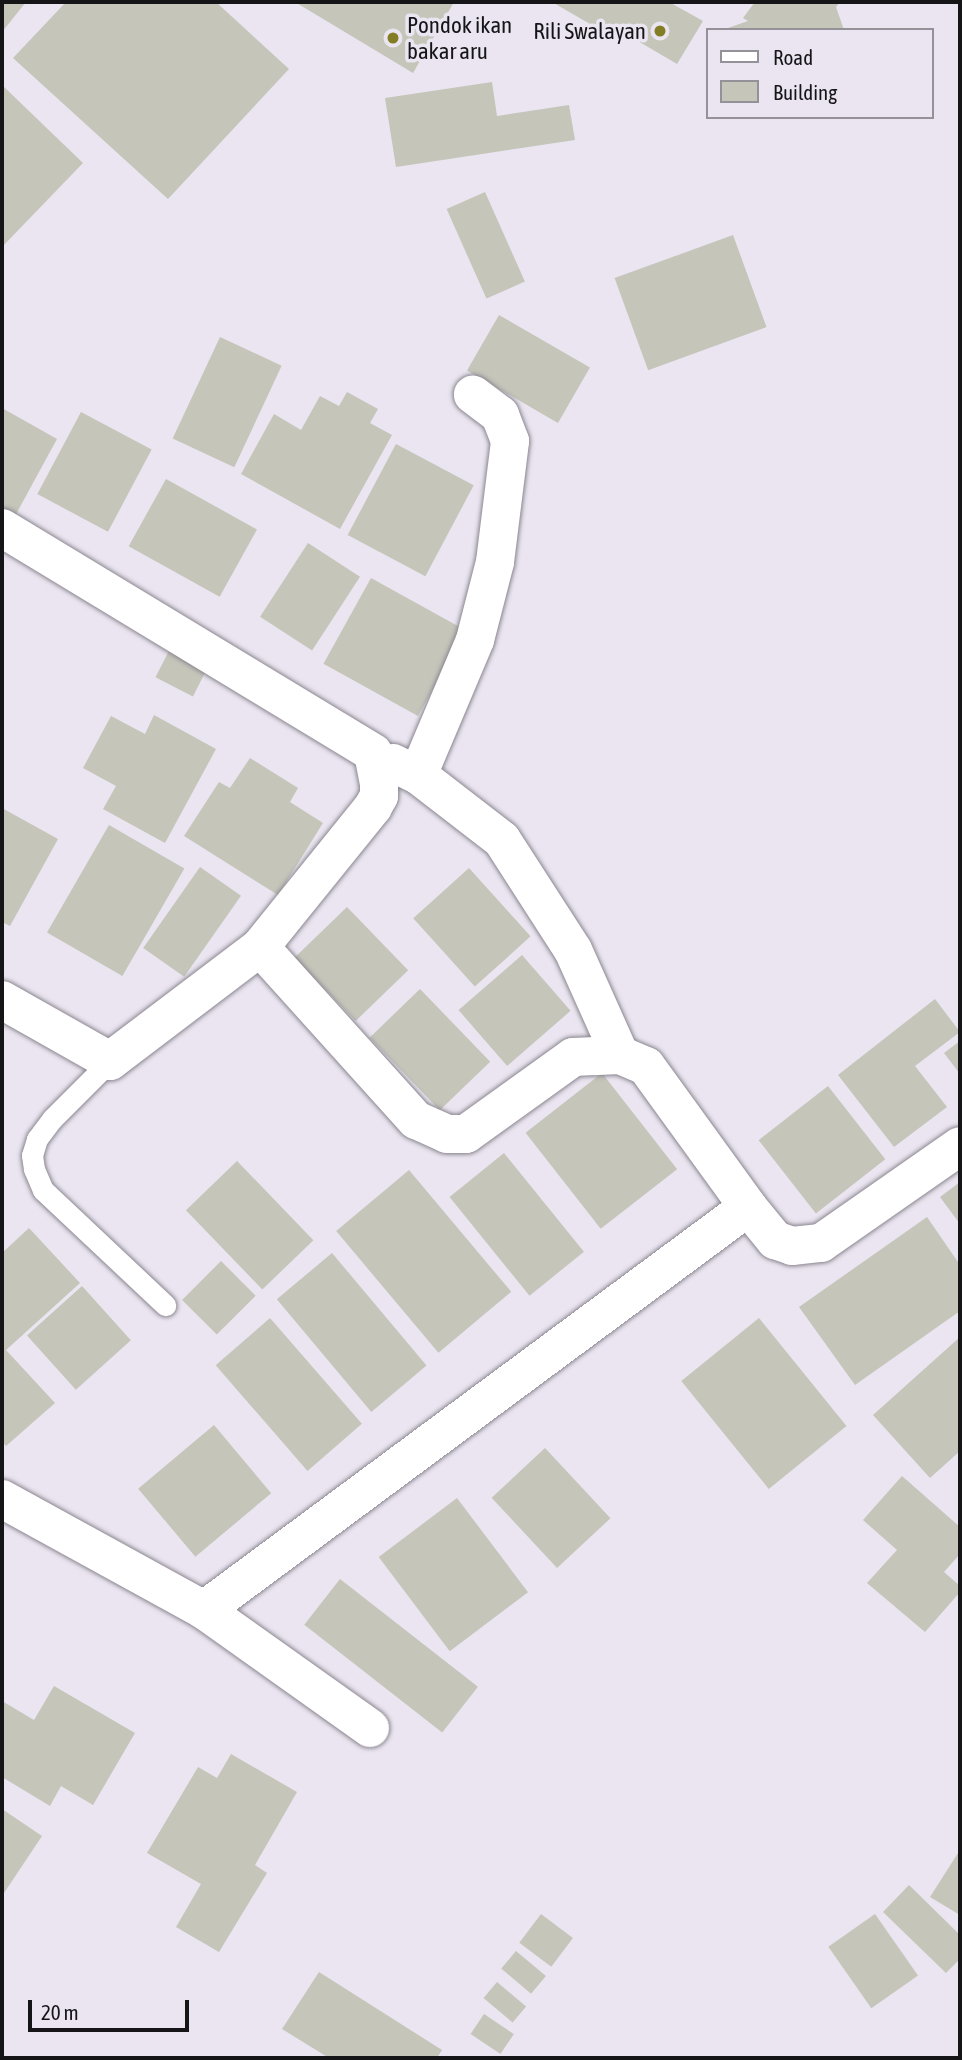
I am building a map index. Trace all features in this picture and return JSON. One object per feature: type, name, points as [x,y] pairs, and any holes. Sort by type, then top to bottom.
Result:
[{"type":"street","points":[[418,775],[475,640],[495,562],[510,441],[500,415],[473,395]]},
{"type":"street","points":[[2,528],[373,753],[418,775],[502,840],[573,950],[620,1055]]},
{"type":"street","points":[[2,1000],[110,1061],[260,947],[373,807],[379,796],[379,783],[373,753]]},
{"type":"street","points":[[260,947],[416,1120],[447,1134],[466,1133],[573,1057],[620,1055],[646,1066],[748,1208],[775,1240],[808,1246],[821,1242],[960,1146]]},
{"type":"street","points":[[204,1610],[748,1208]]},
{"type":"street","points":[[2,1499],[204,1610],[370,1728]]},
{"type":"lane","points":[[110,1061],[52,1119],[37,1139],[34,1168],[43,1190],[165,1305]]},
{"type":"building","points":[[2,2],[26,2],[2,32]]},
{"type":"building","points":[[66,2],[216,2],[289,69],[168,199],[13,58]]},
{"type":"building","name":"Pondok ikan bakar aru","points":[[295,2],[454,2],[413,73]]},
{"type":"building","name":"Rili Swalayan","points":[[552,2],[669,2],[703,21],[677,64],[614,27],[609,35]]},
{"type":"building","points":[[755,2],[840,2],[836,7],[843,28],[728,28],[748,21],[743,18]]},
{"type":"building","points":[[492,82],[497,116],[569,105],[575,140],[396,167],[385,98]]},
{"type":"building","points":[[2,85],[83,163],[2,247]]},
{"type":"building","points":[[485,192],[525,282],[486,299],[447,209]]},
{"type":"building","points":[[733,235],[767,327],[648,370],[615,278]]},
{"type":"building","points":[[499,315],[590,368],[558,423],[467,370]]},
{"type":"building","points":[[220,337],[282,366],[234,467],[173,439]]},
{"type":"building","points":[[347,392],[378,409],[370,423],[392,435],[340,529],[241,474],[274,414],[301,430],[320,396],[339,406]]},
{"type":"building","points":[[2,408],[57,439],[15,516],[2,509]]},
{"type":"building","points":[[81,412],[152,450],[108,532],[37,494]]},
{"type":"building","points":[[396,444],[474,485],[425,576],[348,535]]},
{"type":"building","points":[[166,479],[257,529],[220,597],[129,546]]},
{"type":"building","points":[[308,543],[360,577],[312,651],[260,617]]},
{"type":"building","points":[[371,578],[465,630],[418,716],[323,664]]},
{"type":"building","points":[[175,639],[212,658],[193,696],[155,677]]},
{"type":"building","points":[[154,715],[216,749],[165,843],[103,809],[116,786],[83,768],[111,716],[145,734]]},
{"type":"building","points":[[250,758],[298,788],[290,802],[323,823],[278,895],[184,836],[219,782],[230,788]]},
{"type":"building","points":[[2,808],[58,839],[10,926],[2,922]]},
{"type":"building","points":[[109,825],[184,868],[122,976],[47,932]]},
{"type":"building","points":[[200,867],[241,896],[184,977],[143,948]]},
{"type":"building","points":[[469,868],[531,936],[475,987],[413,918]]},
{"type":"building","points":[[347,907],[408,970],[356,1021],[294,958]]},
{"type":"building","points":[[522,955],[571,1011],[507,1066],[459,1010]]},
{"type":"building","points":[[420,989],[490,1062],[440,1110],[370,1038]]},
{"type":"building","points":[[935,999],[960,1032],[915,1066],[947,1107],[894,1147],[838,1075]]},
{"type":"building","points":[[960,1041],[960,1074],[944,1053]]},
{"type":"building","points":[[602,1073],[677,1169],[601,1229],[526,1133]]},
{"type":"building","points":[[828,1086],[885,1159],[816,1213],[759,1140]]},
{"type":"building","points":[[504,1153],[584,1252],[530,1296],[450,1197]]},
{"type":"building","points":[[237,1161],[313,1240],[262,1289],[186,1210]]},
{"type":"building","points":[[409,1170],[511,1292],[438,1353],[336,1231]]},
{"type":"building","points":[[960,1182],[960,1224],[940,1197]]},
{"type":"building","points":[[927,1217],[960,1265],[960,1311],[855,1385],[799,1307]]},
{"type":"building","points":[[29,1228],[80,1283],[6,1350],[55,1403],[6,1446],[2,1441],[2,1253]]},
{"type":"building","points":[[332,1253],[426,1366],[371,1412],[277,1299]]},
{"type":"building","points":[[221,1261],[256,1296],[217,1335],[182,1300]]},
{"type":"building","points":[[82,1286],[131,1340],[76,1390],[27,1336]]},
{"type":"building","points":[[270,1318],[362,1424],[308,1471],[216,1365]]},
{"type":"building","points":[[759,1318],[846,1426],[769,1489],[681,1381]]},
{"type":"building","points":[[960,1337],[960,1451],[930,1478],[873,1415]]},
{"type":"building","points":[[214,1425],[271,1493],[195,1557],[138,1489]]},
{"type":"building","points":[[545,1448],[610,1518],[557,1568],[492,1498]]},
{"type":"building","points":[[902,1476],[960,1527],[960,1554],[944,1572],[960,1586],[960,1592],[925,1632],[867,1583],[897,1550],[863,1520]]},
{"type":"building","points":[[457,1498],[528,1592],[450,1651],[379,1557]]},
{"type":"building","points":[[340,1579],[478,1687],[442,1732],[304,1625]]},
{"type":"building","points":[[54,1686],[135,1733],[93,1805],[61,1786],[50,1806],[2,1777],[2,1701],[34,1720]]},
{"type":"building","points":[[231,1754],[297,1792],[255,1865],[267,1873],[219,1952],[176,1927],[201,1884],[147,1853],[198,1767],[217,1778]]},
{"type":"building","points":[[2,1809],[42,1836],[2,1896]]},
{"type":"building","points":[[960,1850],[960,1915],[930,1897]]},
{"type":"building","points":[[909,1885],[960,1935],[960,1959],[946,1973],[883,1912]]},
{"type":"building","points":[[541,1914],[573,1938],[551,1967],[519,1943]]},
{"type":"building","points":[[875,1914],[918,1975],[871,2008],[828,1947]]},
{"type":"building","points":[[516,1951],[546,1976],[531,1994],[501,1969]]},
{"type":"building","points":[[319,1972],[442,2050],[437,2058],[329,2058],[282,2029]]},
{"type":"building","points":[[497,1982],[526,2006],[513,2023],[484,1998]]},
{"type":"building","points":[[484,2014],[514,2034],[500,2054],[471,2034]]},
{"type":"place","name":"Rili Swalayan","points":[[660,31]]},
{"type":"place","name":"Pondok ikan bakar aru","points":[[393,38]]}]
